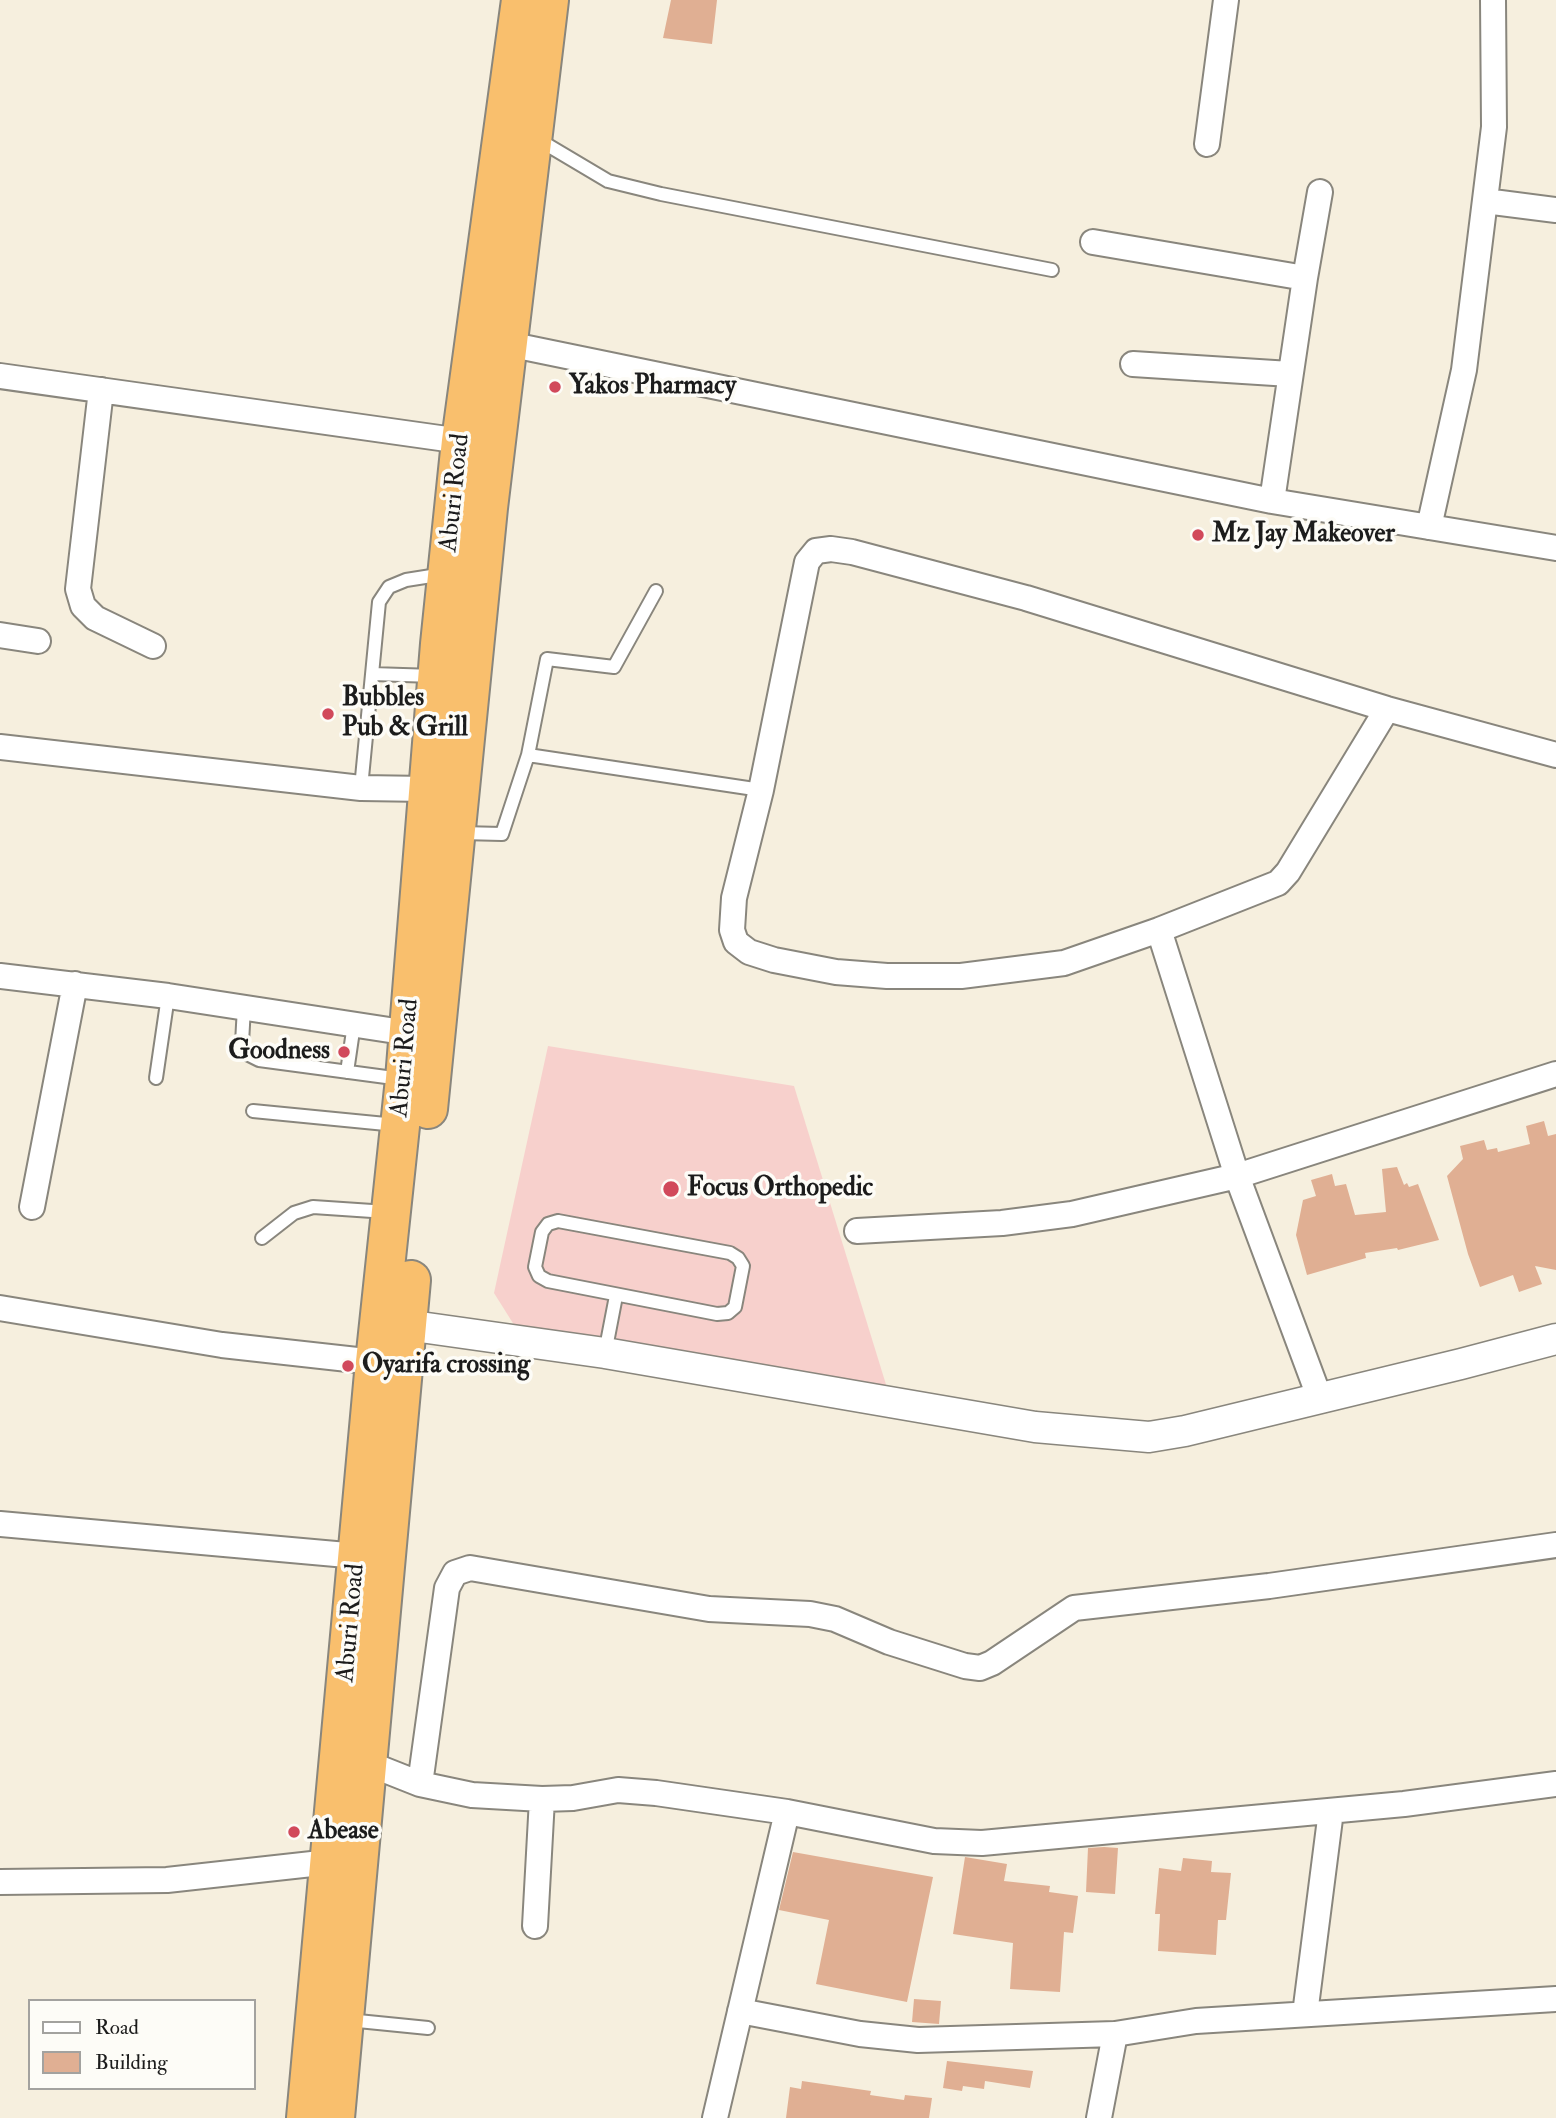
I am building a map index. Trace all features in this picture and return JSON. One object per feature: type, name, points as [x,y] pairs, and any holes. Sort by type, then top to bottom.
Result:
[{"type":"highway","name":"Aburi Road","points":[[335,2118],[406,1325],[440,832],[428,789],[437,677],[461,441],[521,0]]},
{"type":"highway","name":"Aburi Road","points":[[306,2118],[375,1362],[409,1033],[488,508],[549,0]]},
{"type":"street","points":[[1207,144],[1226,0]]},
{"type":"street","points":[[1429,527],[1461,390],[1494,127],[1493,0]]},
{"type":"street","points":[[1272,501],[1320,192]]},
{"type":"street","points":[[1485,201],[1556,210]]},
{"type":"street","points":[[1093,242],[1305,278]]},
{"type":"street","points":[[508,344],[1272,501],[1556,548]]},
{"type":"street","points":[[1133,364],[1290,374]]},
{"type":"street","points":[[0,376],[461,441]]},
{"type":"street","points":[[101,390],[78,589],[83,606],[94,618],[153,646]]},
{"type":"street","points":[[1387,709],[1288,872],[1278,883],[1158,930],[1064,962],[961,976],[887,976],[836,972],[774,960],[748,952],[736,942],[732,930],[734,898],[761,790],[807,562],[816,551],[831,549],[852,552],[1027,598],[1387,709],[1556,755]]},
{"type":"street","points":[[0,635],[38,641]]},
{"type":"street","points":[[0,747],[361,788],[428,789]]},
{"type":"street","points":[[1158,930],[1237,1176],[1320,1399]]},
{"type":"street","points":[[0,976],[168,996],[409,1033]]},
{"type":"street","points":[[32,1207],[75,984]]},
{"type":"street","points":[[857,1231],[1002,1223],[1072,1214],[1237,1176],[1556,1074]]},
{"type":"street","points":[[0,1308],[222,1345],[375,1362]]},
{"type":"street","points":[[406,1325],[605,1353],[1035,1427],[1149,1437],[1320,1399],[1556,1339]]},
{"type":"street","points":[[0,1524],[358,1556]]},
{"type":"street","points":[[420,1784],[447,1588],[455,1573],[470,1568],[709,1609],[810,1614],[835,1619],[889,1642],[965,1666],[980,1668],[992,1663],[1074,1608],[1269,1586],[1556,1545]]},
{"type":"street","points":[[367,1763],[420,1784],[471,1796],[542,1799],[573,1798],[618,1790],[656,1793],[787,1812],[933,1841],[982,1843],[1404,1804],[1556,1784]]},
{"type":"street","points":[[535,1926],[542,1799]]},
{"type":"street","points":[[1305,2014],[1331,1811]]},
{"type":"street","points":[[715,2118],[787,1812]]},
{"type":"street","points":[[0,1882],[167,1880],[330,1862]]},
{"type":"street","points":[[740,2011],[860,2034],[918,2040],[1115,2034],[1196,2021],[1556,1999]]},
{"type":"street","points":[[1099,2118],[1115,2034]]},
{"type":"lane","points":[[533,136],[608,181],[661,194],[1052,270]]},
{"type":"lane","points":[[361,788],[379,603],[389,587],[406,580],[448,574]]},
{"type":"lane","points":[[440,832],[502,834],[528,755],[548,659],[614,667],[656,591]]},
{"type":"lane","points":[[372,674],[437,677]]},
{"type":"lane","points":[[528,755],[761,790]]},
{"type":"lane","points":[[156,1079],[168,996]]},
{"type":"lane","points":[[244,1007],[242,1043],[247,1054],[259,1060],[405,1079]]},
{"type":"lane","points":[[347,1072],[354,1024]]},
{"type":"lane","points":[[253,1111],[400,1125]]},
{"type":"lane","points":[[262,1238],[294,1213],[313,1207],[391,1212]]},
{"type":"lane","points":[[558,1221],[730,1253],[738,1258],[743,1266],[735,1307],[728,1313],[717,1314],[616,1296],[548,1281],[539,1276],[535,1267],[542,1232],[548,1224],[558,1221]]},
{"type":"lane","points":[[605,1353],[616,1296]]},
{"type":"lane","points":[[344,2020],[428,2028]]},
{"type":"shaded area","name":"Focus Orthopedic","points":[[548,1046],[794,1086],[888,1391],[516,1328],[494,1293]]},
{"type":"building","points":[[671,0],[717,0],[712,44],[663,38]]},
{"type":"building","points":[[1544,1121],[1548,1136],[1556,1134],[1556,1270],[1535,1266],[1542,1284],[1519,1292],[1513,1275],[1480,1287],[1447,1176],[1463,1159],[1460,1146],[1484,1140],[1487,1150],[1497,1148],[1498,1152],[1530,1144],[1526,1126]]},
{"type":"building","points":[[1397,1167],[1404,1185],[1407,1183],[1409,1187],[1418,1184],[1439,1240],[1398,1250],[1365,1253],[1366,1258],[1307,1275],[1296,1235],[1303,1200],[1316,1196],[1311,1180],[1332,1174],[1335,1186],[1346,1184],[1355,1215],[1386,1212],[1382,1169]]},
{"type":"building","points":[[1088,1848],[1118,1848],[1115,1894],[1086,1892]]},
{"type":"building","points":[[793,1852],[933,1877],[907,2002],[816,1984],[829,1920],[779,1910]]},
{"type":"building","points":[[965,1857],[1007,1864],[1004,1881],[1050,1886],[1049,1892],[1078,1896],[1073,1933],[1064,1932],[1060,1992],[1010,1989],[1013,1943],[953,1934]]},
{"type":"building","points":[[1183,1858],[1212,1861],[1211,1872],[1231,1873],[1226,1920],[1218,1920],[1216,1955],[1158,1951],[1160,1914],[1155,1914],[1159,1868],[1181,1871]]},
{"type":"building","points":[[914,1999],[941,2001],[939,2024],[912,2022]]},
{"type":"building","points":[[947,2061],[1033,2071],[1030,2088],[985,2081],[984,2089],[963,2086],[962,2091],[943,2088]]},
{"type":"building","points":[[802,2081],[871,2091],[870,2095],[904,2100],[905,2095],[932,2098],[929,2118],[786,2118],[790,2087],[801,2089]]},
{"type":"place","name":"Yakos Pharmacy","points":[[555,387]]},
{"type":"place","name":"Mz Jay Makeover","points":[[1198,535]]},
{"type":"place","name":"Bubbles Pub & Grill","points":[[328,714]]},
{"type":"place","name":"Goodness","points":[[344,1052]]},
{"type":"place","name":"Focus Orthopedic","points":[[671,1189]]},
{"type":"place","name":"Oyarifa crossing","points":[[348,1366]]},
{"type":"place","name":"Abease","points":[[294,1832]]}]
